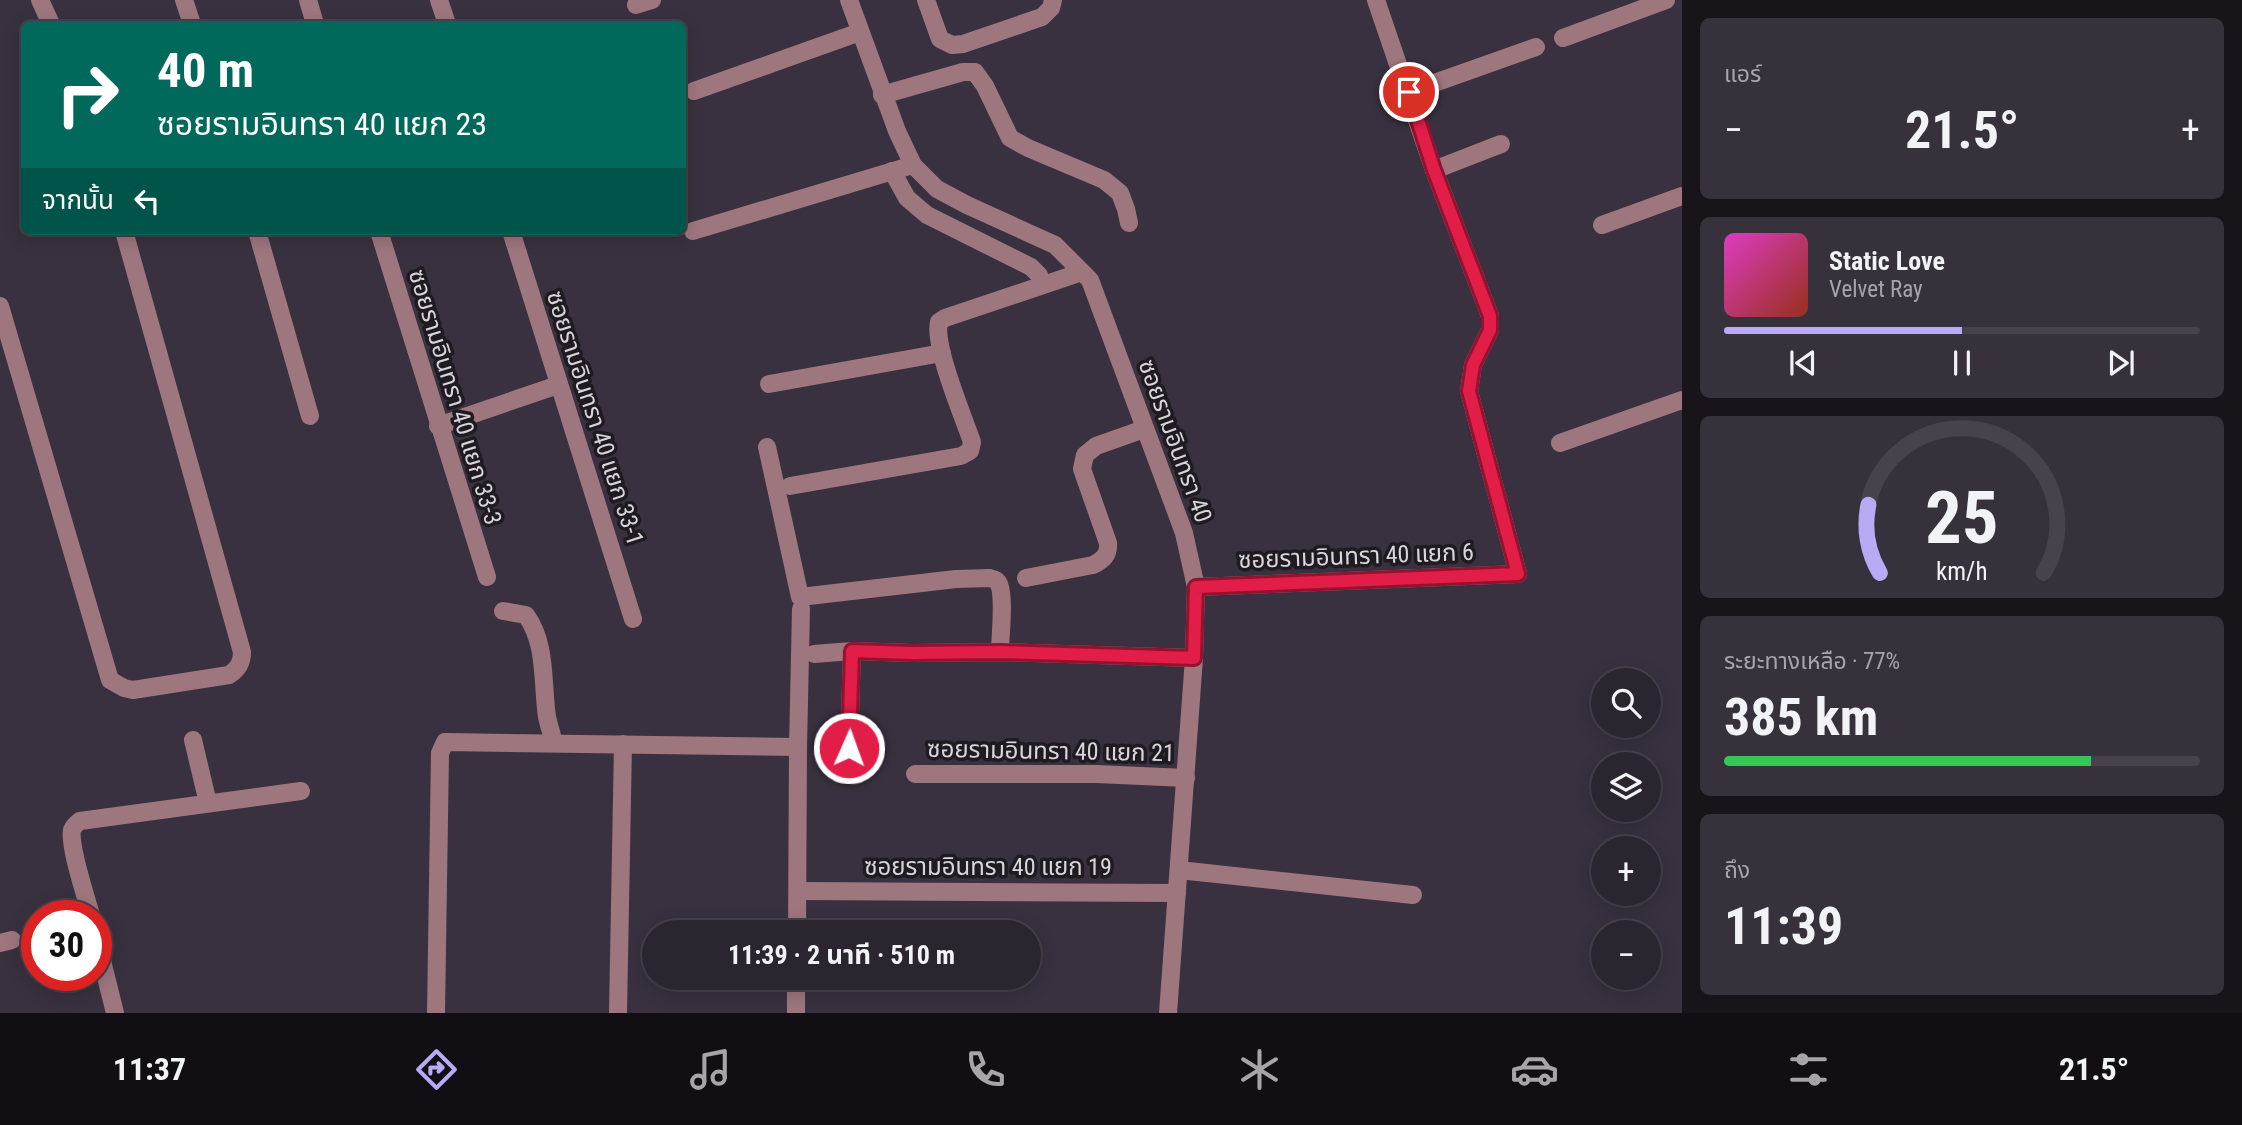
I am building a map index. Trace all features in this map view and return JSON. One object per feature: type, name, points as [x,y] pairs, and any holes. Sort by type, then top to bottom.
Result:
[{"type":"street","points":[[40,0],[50,21]]},
{"type":"street","points":[[184,0],[191,21]]},
{"type":"street","points":[[308,0],[315,21]]},
{"type":"street","points":[[439,0],[446,21]]},
{"type":"street","name":"ซอยรามอินทรา 40","points":[[849,0],[897,131],[914,165],[937,189],[1055,245],[1090,281],[1184,533],[1196,587],[1194,658],[1168,1013]]},
{"type":"street","points":[[926,0],[940,39],[952,45],[963,44],[1042,18],[1051,8],[1053,0]]},
{"type":"street","points":[[1376,0],[1434,170],[1501,144]]},
{"type":"street","points":[[1563,38],[1666,0]]},
{"type":"street","points":[[694,91],[860,32]]},
{"type":"street","points":[[1409,92],[1536,47]]},
{"type":"street","points":[[883,95],[962,72],[975,72],[985,86],[1010,138],[1104,180],[1120,193],[1129,223]]},
{"type":"street","points":[[693,232],[914,165]]},
{"type":"street","name":"ซอยรามอินทรา 40 แยก 6","points":[[1196,587],[1518,574],[1469,391],[1473,365],[1490,330],[1490,316],[1434,170]]},
{"type":"street","points":[[892,171],[906,198],[927,215],[1031,267],[1040,275],[1042,284]]},
{"type":"street","points":[[1602,225],[1682,196]]},
{"type":"street","points":[[0,306],[110,680],[116,685],[133,690],[229,675],[237,670],[243,652],[125,235]]},
{"type":"street","points":[[258,235],[310,416]]},
{"type":"street","name":"ซอยรามอินทรา 40 แยก 33-3","points":[[380,235],[487,577]]},
{"type":"street","name":"ซอยรามอินทรา 40 แยก 33-1","points":[[512,235],[633,619]]},
{"type":"street","points":[[790,486],[961,456],[971,451],[972,442],[942,353],[937,329],[939,322],[1082,272]]},
{"type":"street","points":[[769,384],[942,353]]},
{"type":"street","points":[[438,426],[558,385]]},
{"type":"street","points":[[1560,443],[1682,400]]},
{"type":"street","points":[[1026,578],[1093,565],[1102,560],[1108,551],[1108,543],[1082,470],[1085,455],[1096,446],[1144,429]]},
{"type":"street","points":[[767,447],[800,597],[956,579],[990,578],[999,585],[1001,599],[1000,652]]},
{"type":"street","points":[[797,920],[801,609]]},
{"type":"street","points":[[503,611],[526,615],[531,621],[543,659],[547,716],[554,743]]},
{"type":"street","points":[[849,748],[852,651]]},
{"type":"street","points":[[814,654],[852,651],[1000,652],[1194,658]]},
{"type":"street","points":[[193,740],[208,803]]},
{"type":"street","points":[[436,1013],[442,745],[449,740],[798,747]]},
{"type":"street","points":[[618,1013],[623,744]]},
{"type":"street","name":"ซอยรามอินทรา 40 แยก 21","points":[[915,774],[1097,774],[1186,778]]},
{"type":"street","points":[[87,900],[74,849],[73,828],[80,821],[301,791]]},
{"type":"street","points":[[1179,870],[1413,895]]},
{"type":"street","name":"ซอยรามอินทรา 40 แยก 19","points":[[798,891],[1177,893]]},
{"type":"street","points":[[796,990],[796,1013]]},
{"type":"street","points":[[110,991],[116,1013]]},
{"type":"route","points":[[849,748],[852,651],[1194,658],[1196,587],[1518,574],[1469,391],[1473,365],[1490,330],[1490,316],[1434,170],[1409,92]]}]
